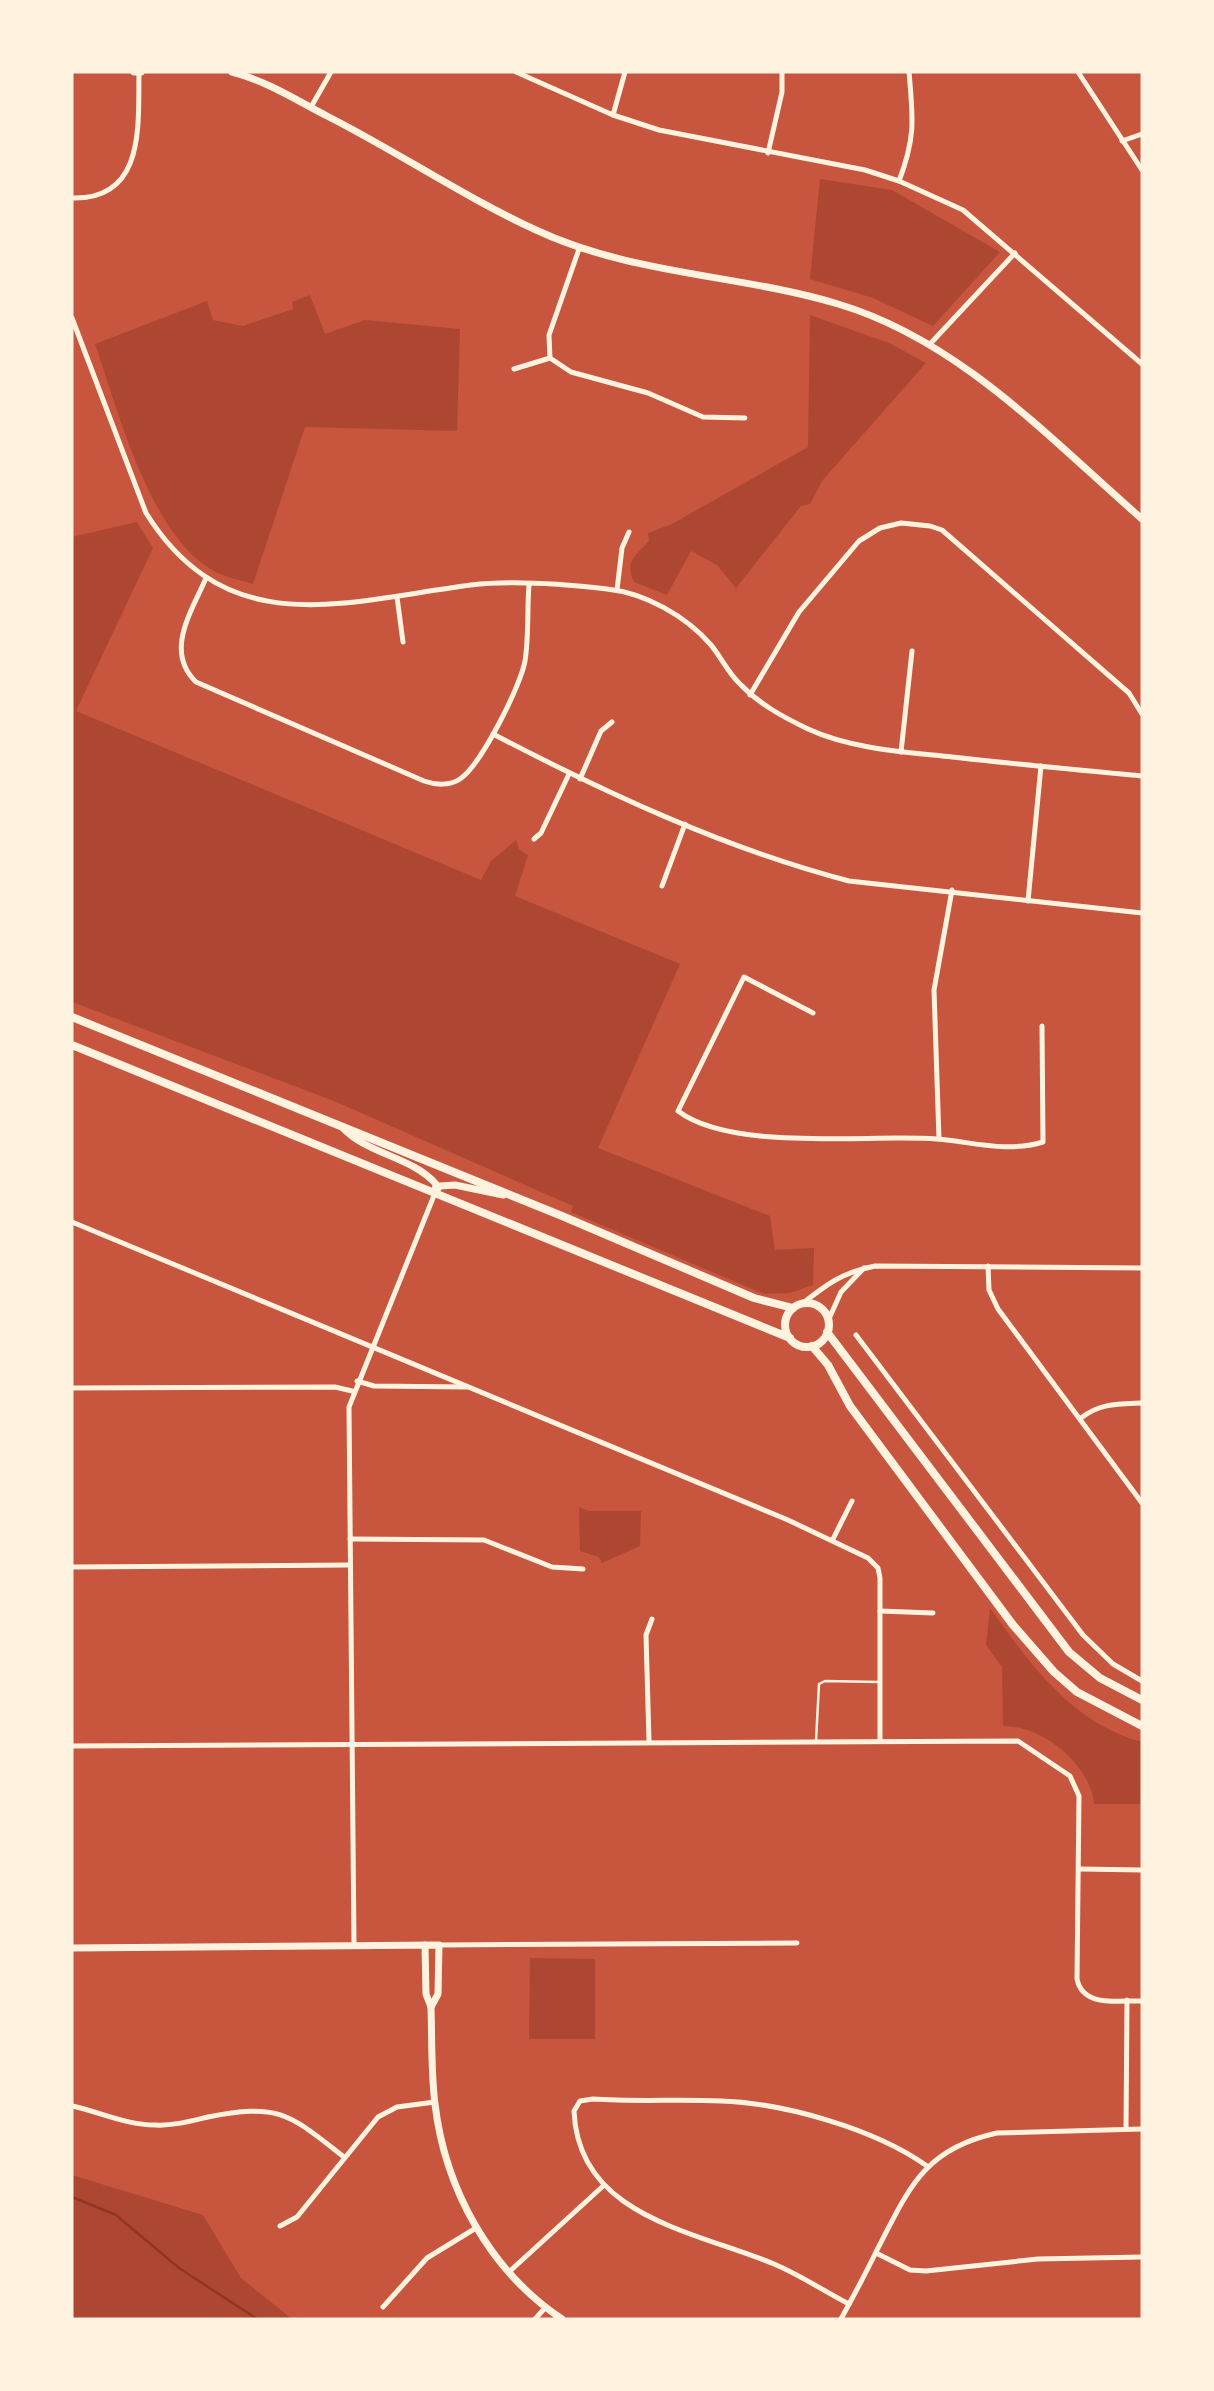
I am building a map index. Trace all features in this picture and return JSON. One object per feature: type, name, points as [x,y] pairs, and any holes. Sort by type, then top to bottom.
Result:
[{"type":"main road","points":[[72,1017],[754,1298],[793,1308]]},
{"type":"main road","points":[[72,1045],[790,1338],[797,1344],[811,1346],[821,1341],[827,1332],[828,1321],[822,1309],[803,1303],[793,1308],[786,1320],[790,1338]]},
{"type":"main road","points":[[827,1332],[1069,1652],[1100,1678],[1142,1700]]},
{"type":"main road","points":[[811,1346],[828,1365],[858,1417],[1029,1644],[1054,1672],[1077,1692],[1142,1726]]},
{"type":"street","points":[[72,198],[104,192],[130,166],[138,139],[138,72]]},
{"type":"street","points":[[232,72],[268,85],[511,218],[579,249],[615,259],[838,304],[874,317],[930,344],[978,377],[1142,519]]},
{"type":"street","points":[[311,107],[331,72]]},
{"type":"street","points":[[516,72],[613,115],[659,130],[865,170],[898,181],[963,211],[1142,364]]},
{"type":"street","points":[[613,115],[625,72]]},
{"type":"street","points":[[768,153],[782,92],[782,72]]},
{"type":"street","points":[[898,181],[912,147],[914,127],[909,72]]},
{"type":"street","points":[[1078,72],[1142,170]]},
{"type":"street","points":[[1122,141],[1142,134]]},
{"type":"street","points":[[550,358],[549,335],[579,249]]},
{"type":"street","points":[[930,344],[1015,253]]},
{"type":"street","points":[[72,318],[146,513],[170,547],[205,578],[263,601],[300,607],[341,605],[488,584],[617,590],[667,610],[691,626],[750,695],[777,714],[811,731],[901,752],[1142,776]]},
{"type":"street","points":[[514,369],[550,358]]},
{"type":"street","points":[[550,358],[571,372],[648,393],[703,417],[745,418]]},
{"type":"street","points":[[750,695],[799,612],[859,541],[880,528],[915,524],[942,530],[1129,693],[1142,714]]},
{"type":"street","points":[[617,590],[622,548],[629,532]]},
{"type":"street","points":[[205,578],[182,636],[180,648],[186,672],[204,688],[430,783],[445,784],[460,779],[476,765],[493,734],[524,663],[529,585]]},
{"type":"street","points":[[397,597],[403,642]]},
{"type":"street","points":[[901,752],[912,652]]},
{"type":"street","points":[[580,779],[601,731],[612,722]]},
{"type":"street","points":[[493,734],[569,774],[685,824],[816,872],[849,881],[951,890],[1142,913]]},
{"type":"street","points":[[1028,901],[1041,766]]},
{"type":"street","points":[[534,839],[541,832],[569,774]]},
{"type":"street","points":[[662,886],[685,824]]},
{"type":"street","points":[[939,1139],[934,990],[951,890]]},
{"type":"street","points":[[813,1013],[744,977],[678,1111],[688,1119],[740,1133],[939,1139],[990,1147],[1028,1147],[1044,1142],[1042,1026]]},
{"type":"street","points":[[342,1127],[358,1142],[427,1176],[436,1184],[435,1193]]},
{"type":"street","points":[[354,1945],[348,1415],[352,1391],[440,1186],[450,1185],[516,1198]]},
{"type":"street","points":[[72,1223],[833,1539],[868,1558],[878,1568],[880,1741]]},
{"type":"street","points":[[803,1303],[834,1279],[864,1268],[892,1264],[1142,1268]]},
{"type":"street","points":[[988,1266],[989,1290],[998,1309],[1142,1503]]},
{"type":"street","points":[[828,1321],[841,1292],[864,1268]]},
{"type":"street","points":[[856,1335],[1083,1636],[1113,1664],[1142,1681]]},
{"type":"street","points":[[357,1381],[374,1386],[470,1387]]},
{"type":"street","points":[[72,1388],[335,1387],[352,1391]]},
{"type":"street","points":[[1081,1419],[1092,1410],[1111,1404],[1142,1403]]},
{"type":"street","points":[[833,1539],[852,1501]]},
{"type":"street","points":[[350,1539],[484,1540],[552,1567],[583,1569]]},
{"type":"street","points":[[72,1567],[349,1565]]},
{"type":"street","points":[[880,1611],[933,1613]]},
{"type":"street","points":[[649,1741],[646,1635],[652,1619]]},
{"type":"street","points":[[72,1746],[649,1741],[1010,1740],[1023,1743],[1070,1776],[1080,1803],[1077,1979],[1080,1991],[1085,1997],[1096,1999],[1142,2001]]},
{"type":"street","points":[[1080,1869],[1142,1870]]},
{"type":"street","points":[[72,1948],[797,1943]]},
{"type":"street","points":[[425,1945],[426,1994],[431,2007],[435,2102],[446,2161],[476,2228],[509,2272],[545,2308],[562,2319]]},
{"type":"street","points":[[431,2007],[438,1994],[439,1945]]},
{"type":"street","points":[[1126,2129],[1127,2000]]},
{"type":"street","points":[[849,2304],[776,2265],[640,2213],[602,2187],[580,2152],[574,2111],[580,2101],[593,2099],[721,2101],[758,2105],[884,2141],[927,2166]]},
{"type":"street","points":[[280,2226],[297,2217],[383,2113],[403,2105],[435,2102]]},
{"type":"street","points":[[72,2106],[124,2121],[157,2125],[248,2110],[274,2112],[300,2123],[344,2157]]},
{"type":"street","points":[[841,2319],[900,2202],[927,2166],[973,2138],[997,2133],[1142,2129]]},
{"type":"street","points":[[509,2272],[602,2187]]},
{"type":"street","points":[[383,2307],[427,2259],[476,2228]]},
{"type":"street","points":[[876,2253],[910,2270],[926,2271],[1038,2259],[1142,2257]]},
{"type":"street","points":[[535,2319],[545,2308]]},
{"type":"lane","points":[[816,1741],[819,1684],[825,1681],[880,1682]]},
{"type":"shaded area","points":[[820,179],[892,190],[1000,252],[933,326],[873,298],[810,279]]},
{"type":"shaded area","points":[[310,295],[325,334],[365,320],[460,329],[457,431],[305,427],[253,584],[212,570],[190,552],[170,528],[153,500],[139,468],[95,344],[207,301],[213,320],[243,326],[293,309],[292,302]]},
{"type":"shaded area","points":[[810,315],[889,343],[926,363],[822,481],[810,504],[801,506],[736,588],[717,565],[691,551],[667,595],[634,582],[631,564],[649,541],[648,533],[672,524],[808,447]]},
{"type":"shaded area","points":[[137,522],[153,548],[76,711],[481,880],[491,861],[516,840],[519,849],[528,855],[515,896],[680,964],[598,1148],[770,1216],[775,1250],[814,1248],[813,1285],[790,1293],[764,1294],[571,1212],[573,1206],[334,1101],[72,1002],[72,537]]},
{"type":"shaded area","points":[[579,1507],[589,1511],[641,1511],[640,1546],[602,1563],[599,1557],[580,1551]]},
{"type":"shaded area","points":[[990,1608],[1037,1670],[1074,1706],[1094,1721],[1142,1742],[1142,1804],[1094,1804],[1084,1775],[1062,1750],[1033,1732],[1003,1726],[1002,1667],[986,1645]]},
{"type":"shaded area","points":[[530,1958],[595,1959],[595,2039],[529,2039]]},
{"type":"shaded area","points":[[72,2175],[203,2215],[241,2278],[292,2319],[72,2319]]},
{"type":"waterway","points":[[72,2197],[116,2215],[179,2268],[257,2319]]}]
